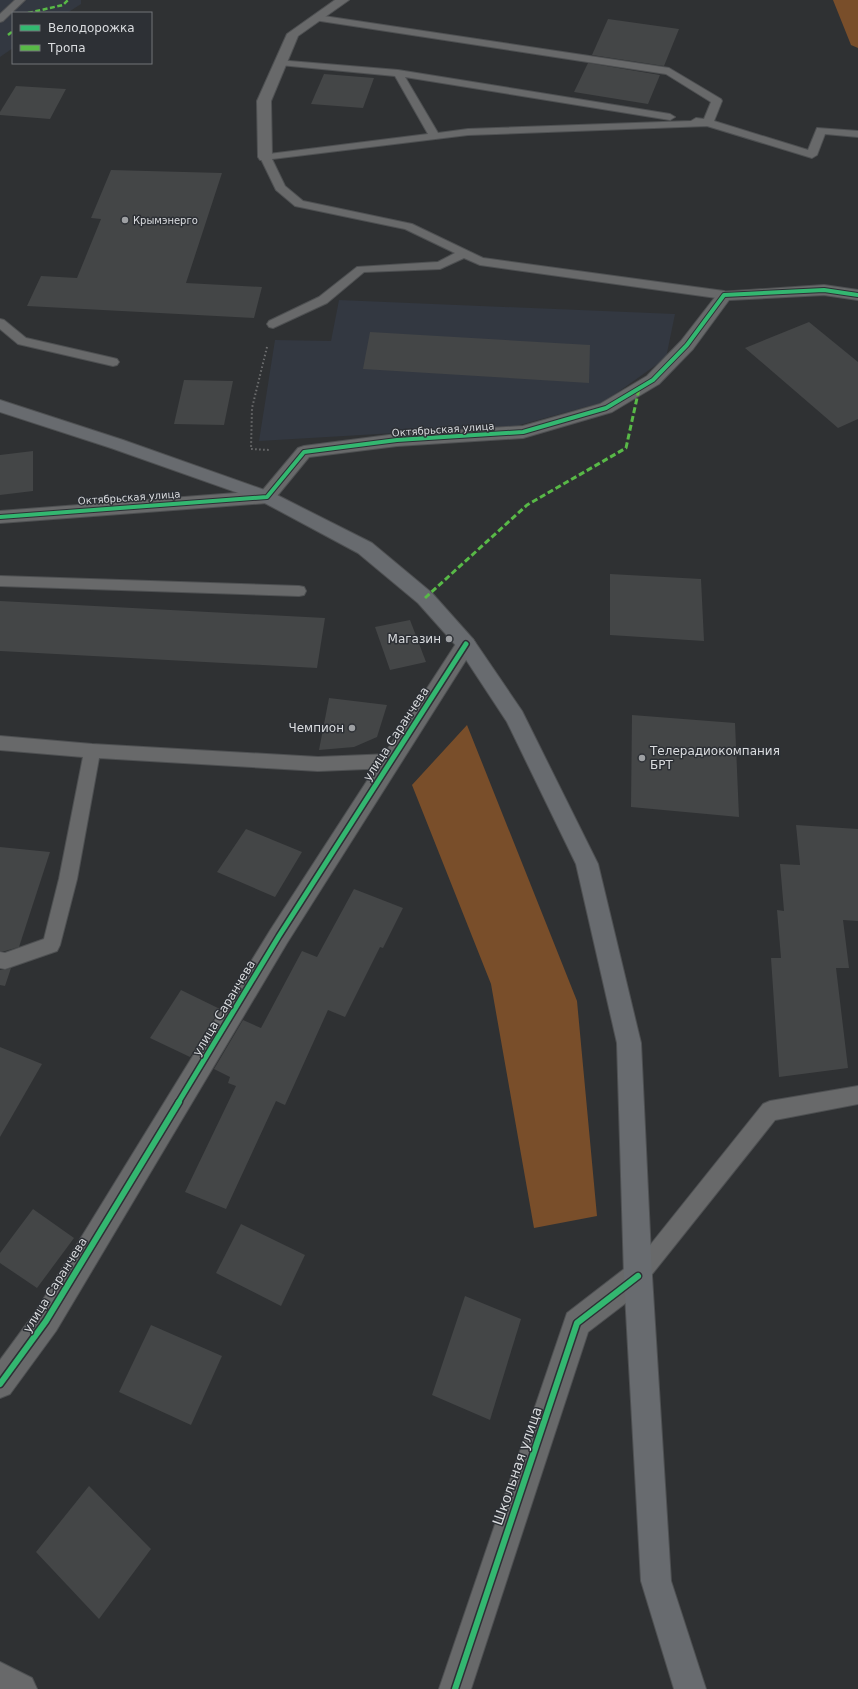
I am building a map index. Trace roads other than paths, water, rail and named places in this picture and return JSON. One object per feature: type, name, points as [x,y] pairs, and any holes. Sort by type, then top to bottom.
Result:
[{"type":"main road","points":[[0,406],[117,444],[267,497],[365,548],[425,598],[466,644],[515,717],[587,864],[628,1043],[638,1276],[656,1581],[690,1689]]},
{"type":"street","points":[[265,157],[264,101],[293,34],[343,0]]},
{"type":"street","points":[[724,295],[824,290],[858,295]]},
{"type":"street","name":"Октябрьская улица","points":[[0,517],[267,497],[304,452],[397,440],[523,432],[606,408],[653,380],[687,345],[724,295]]},
{"type":"street","name":"улица Саранчева","points":[[0,1384],[46,1320],[279,936],[466,644]]},
{"type":"street","name":"Школьная улица","points":[[455,1689],[577,1323],[638,1276]]},
{"type":"street","points":[[0,1678],[21,1689]]},
{"type":"lane","points":[[0,19],[20,0]]},
{"type":"lane","points":[[317,18],[668,71],[717,101],[708,123]]},
{"type":"lane","points":[[280,62],[398,73],[708,123],[812,155],[821,130],[858,134]]},
{"type":"lane","points":[[398,73],[435,136]]},
{"type":"lane","points":[[708,123],[468,132],[265,157],[280,188],[299,204],[408,226],[480,261],[724,295]]},
{"type":"lane","points":[[272,324],[323,300],[361,269],[440,265],[464,253]]},
{"type":"lane","points":[[0,323],[22,341],[112,362]]},
{"type":"lane","points":[[0,581],[299,591]]},
{"type":"lane","points":[[0,743],[92,751],[318,764],[391,761]]},
{"type":"lane","points":[[0,960],[5,961],[51,945],[68,879],[92,751]]},
{"type":"lane","points":[[638,1276],[770,1111],[858,1095]]},
{"type":"place","name":"Крымэнерго","points":[[125,220]]},
{"type":"place","name":"Магазин","points":[[449,639]]},
{"type":"place","name":"Чемпион","points":[[352,728]]},
{"type":"place","name":"Телерадиокомпания БРТ","points":[[642,758]]}]
